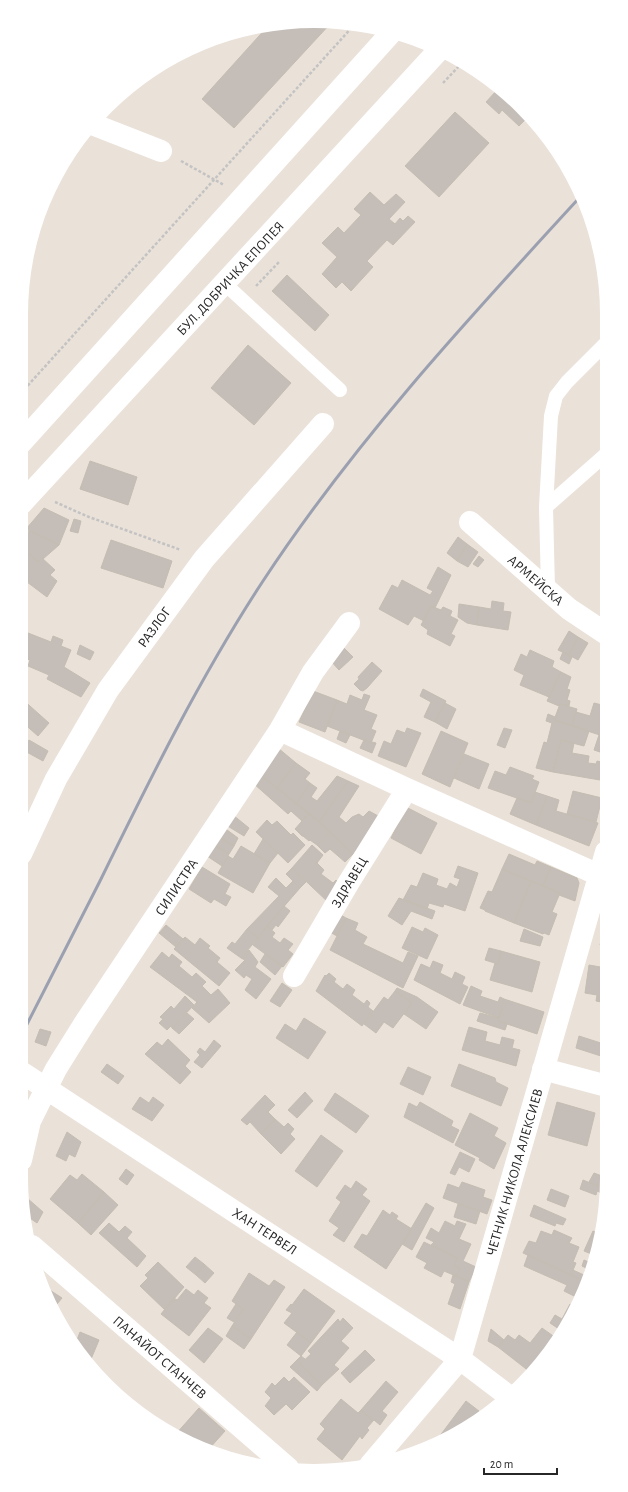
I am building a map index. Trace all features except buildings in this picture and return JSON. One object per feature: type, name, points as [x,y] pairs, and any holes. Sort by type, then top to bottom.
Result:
[{"type":"street","points":[[28,435],[387,38]]},
{"type":"street","name":"БУЛ. ДОБРИЧКА ЕПОПЕЯ","points":[[28,497],[435,55]]},
{"type":"street","points":[[98,126],[161,151]]},
{"type":"street","name":"РАЗЛОГ","points":[[28,839],[56,779],[108,690],[204,560],[323,424]]},
{"type":"street","name":"АРМЕЙСКА","points":[[470,522],[569,609],[600,629]]},
{"type":"street","name":"СИЛИСТРА","points":[[28,1129],[30,1120],[56,1069],[86,1021],[280,730],[313,672],[349,623]]},
{"type":"street","points":[[280,730],[599,875]]},
{"type":"street","name":"ЗДРАВЕЦ","points":[[294,976],[349,882],[407,789]]},
{"type":"street","name":"ЧЕТНИК НИКОЛА АЛЕКСИЕВ","points":[[377,1457],[460,1358],[600,872]]},
{"type":"street","points":[[544,1069],[600,1084]]},
{"type":"street","name":"ХАН ТЕРВЕЛ","points":[[28,1077],[460,1358],[504,1392]]},
{"type":"street","name":"ПАНАЙОТ СТАНЧЕВ","points":[[38,1251],[281,1462]]},
{"type":"lane","points":[[225,284],[340,390]]},
{"type":"lane","points":[[548,589],[546,507],[551,416],[556,396],[567,382],[600,349]]},
{"type":"lane","points":[[546,507],[600,459]]},
{"type":"path","points":[[28,385],[350,30]]},
{"type":"path","points":[[161,151],[244,196]]},
{"type":"path","points":[[28,500],[89,517],[204,560]]},
{"type":"railway","points":[[28,1022],[197,691],[240,617],[263,581],[298,529],[374,430],[455,335],[576,201]]}]
